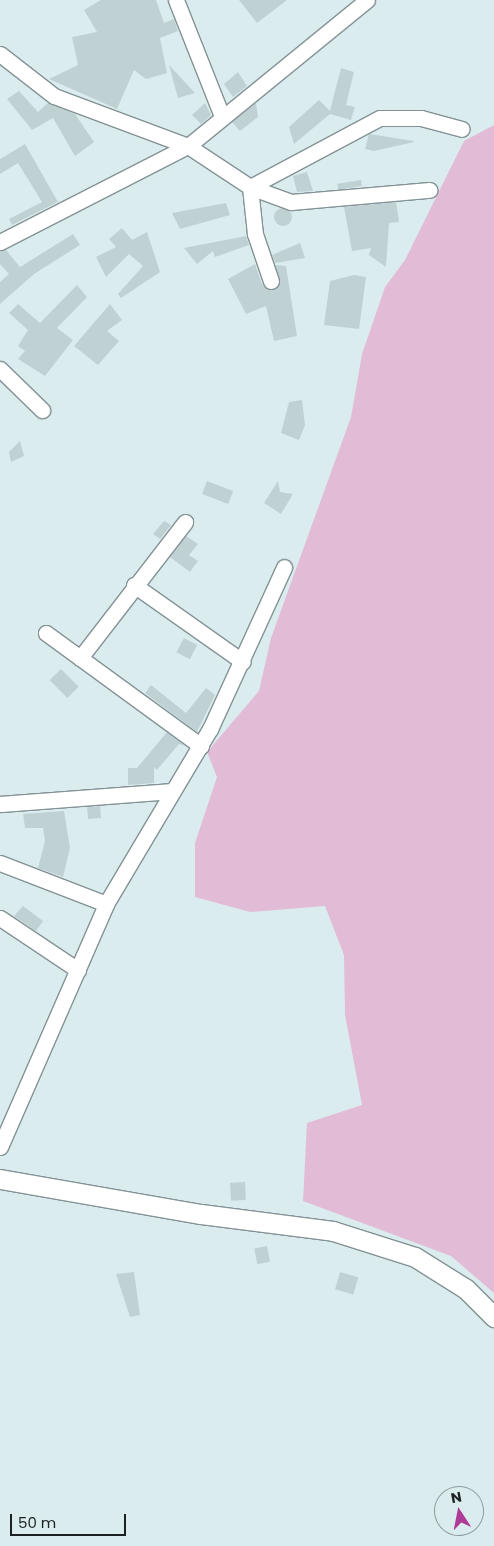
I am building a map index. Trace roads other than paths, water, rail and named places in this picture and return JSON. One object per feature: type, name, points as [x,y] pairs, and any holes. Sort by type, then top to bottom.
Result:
[{"type":"street","points":[[176,0],[222,116]]},
{"type":"street","points":[[0,242],[188,146],[222,116],[302,57],[367,0]]},
{"type":"street","points":[[0,54],[54,96],[188,146],[250,188],[291,202],[430,190]]},
{"type":"street","points":[[250,188],[380,118],[421,118],[462,129]]},
{"type":"street","points":[[250,188],[255,234],[271,281]]},
{"type":"street","points":[[0,368],[42,410]]},
{"type":"street","points":[[80,658],[184,522]]},
{"type":"street","points":[[0,1147],[106,904],[172,791],[201,746],[243,662],[284,567]]},
{"type":"street","points":[[134,585],[243,662]]},
{"type":"street","points":[[46,633],[201,746]]},
{"type":"street","points":[[0,804],[172,791]]},
{"type":"street","points":[[0,863],[106,904]]},
{"type":"street","points":[[0,918],[78,970]]},
{"type":"street","points":[[0,1179],[201,1214],[333,1231],[415,1257],[466,1289],[494,1317]]}]
